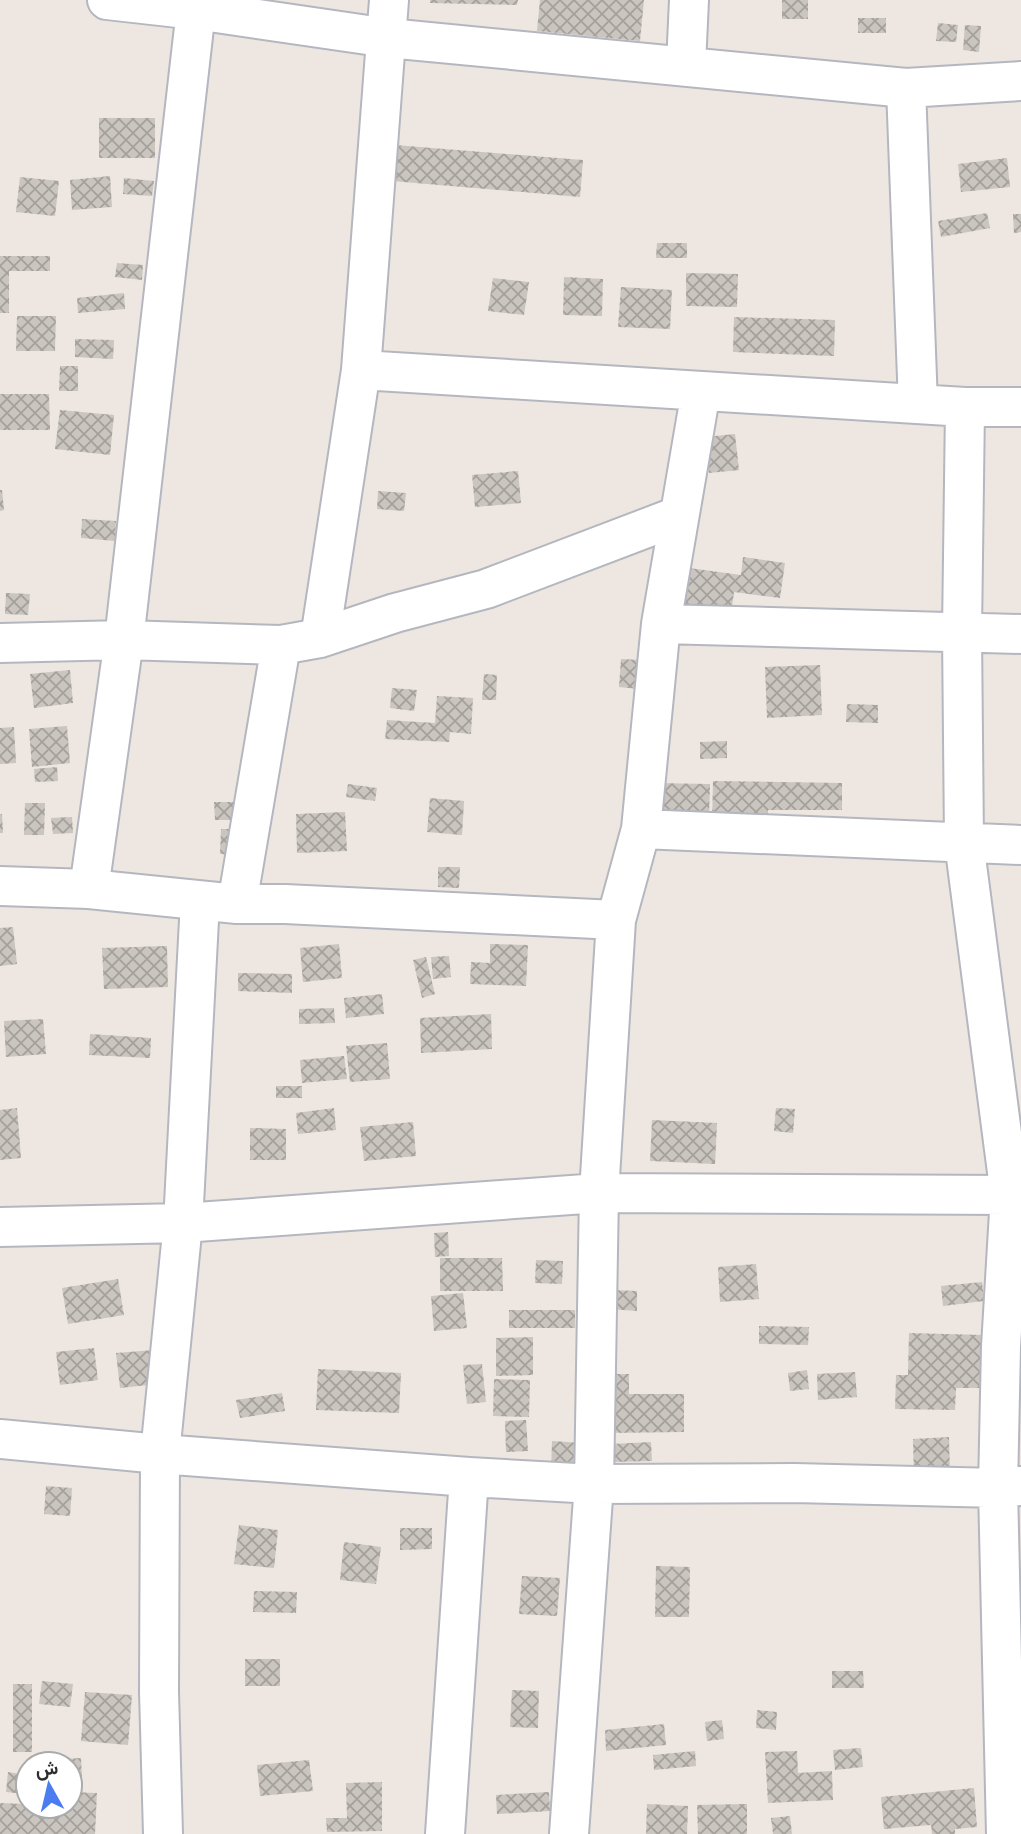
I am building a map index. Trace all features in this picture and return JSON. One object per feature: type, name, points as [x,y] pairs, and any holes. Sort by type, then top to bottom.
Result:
[{"type":"street","points":[[107,0],[388,38],[906,88],[1021,81]]},
{"type":"street","points":[[320,638],[361,370],[389,0]]},
{"type":"street","points":[[686,65],[690,0]]},
{"type":"street","points":[[89,889],[124,639],[196,10]]},
{"type":"street","points":[[906,88],[918,404]]},
{"type":"street","points":[[361,370],[965,407],[1021,407]]},
{"type":"street","points":[[569,1834],[594,1484],[599,1193],[616,920],[641,829],[661,624],[701,391]]},
{"type":"street","points":[[965,407],[962,632],[964,842],[1010,1195],[1001,1347],[1009,1487],[1006,1834]]},
{"type":"street","points":[[0,643],[124,639],[281,645],[320,638],[394,613],[486,589],[678,516]]},
{"type":"street","points":[[661,624],[1021,634]]},
{"type":"street","points":[[163,1834],[159,1692],[160,1454],[219,902],[281,645]]},
{"type":"street","points":[[641,829],[1021,845]]},
{"type":"street","points":[[0,886],[89,889],[219,902],[616,920]]},
{"type":"street","points":[[0,1227],[183,1223],[599,1193],[1010,1195]]},
{"type":"street","points":[[0,1439],[160,1454],[594,1484],[794,1483],[1009,1487]]},
{"type":"street","points":[[445,1834],[469,1477]]},
{"type":"building","points":[[430,0],[518,0],[517,5],[430,3]]},
{"type":"building","points":[[540,0],[644,0],[640,41],[537,31]]},
{"type":"building","points":[[782,0],[808,0],[808,19],[782,19]]},
{"type":"building","points":[[858,18],[886,18],[886,33],[858,33]]},
{"type":"building","points":[[938,23],[958,25],[956,42],[936,41]]},
{"type":"building","points":[[965,25],[981,26],[979,52],[963,50]]},
{"type":"building","points":[[99,118],[155,118],[155,158],[99,158]]},
{"type":"building","points":[[395,145],[583,160],[580,197],[392,181]]},
{"type":"building","points":[[1007,158],[1010,187],[961,192],[958,164]]},
{"type":"building","points":[[110,176],[112,207],[72,210],[70,180]]},
{"type":"building","points":[[20,177],[59,181],[55,216],[16,212]]},
{"type":"building","points":[[124,178],[154,181],[152,196],[123,194]]},
{"type":"building","points":[[987,213],[990,228],[941,237],[938,221]]},
{"type":"building","points":[[1013,214],[1021,214],[1021,232],[1014,233]]},
{"type":"building","points":[[657,243],[687,243],[687,258],[656,258]]},
{"type":"building","points":[[0,256],[50,256],[50,271],[9,271],[9,313],[0,313]]},
{"type":"building","points":[[117,263],[143,265],[142,280],[115,277]]},
{"type":"building","points":[[686,273],[738,274],[737,307],[686,306]]},
{"type":"building","points":[[564,277],[603,279],[602,316],[563,315]]},
{"type":"building","points":[[493,278],[529,282],[524,315],[488,311]]},
{"type":"building","points":[[621,287],[672,290],[670,329],[618,327]]},
{"type":"building","points":[[124,293],[125,309],[78,313],[77,298]]},
{"type":"building","points":[[17,316],[56,316],[55,351],[16,351]]},
{"type":"building","points":[[734,317],[835,320],[834,356],[733,352]]},
{"type":"building","points":[[75,339],[114,340],[113,359],[75,357]]},
{"type":"building","points":[[60,366],[78,366],[78,391],[59,391]]},
{"type":"building","points":[[0,394],[49,394],[50,430],[0,430]]},
{"type":"building","points":[[60,410],[114,415],[110,455],[55,449]]},
{"type":"building","points":[[735,434],[739,470],[709,473],[705,437]]},
{"type":"building","points":[[518,471],[521,503],[475,507],[472,475]]},
{"type":"building","points":[[0,490],[4,510],[0,511]]},
{"type":"building","points":[[378,491],[406,493],[404,511],[377,509]]},
{"type":"building","points":[[82,519],[116,521],[115,541],[81,538]]},
{"type":"building","points":[[743,557],[785,563],[780,598],[734,592],[731,614],[684,608],[689,568],[741,575]]},
{"type":"building","points":[[6,593],[30,594],[28,615],[5,614]]},
{"type":"building","points":[[621,659],[641,660],[639,689],[619,687]]},
{"type":"building","points":[[820,665],[822,715],[767,718],[765,667]]},
{"type":"building","points":[[70,670],[73,703],[34,708],[30,674]]},
{"type":"building","points":[[484,674],[497,675],[496,700],[482,700]]},
{"type":"building","points":[[392,688],[417,690],[414,711],[390,708]]},
{"type":"building","points":[[437,696],[473,698],[471,734],[450,732],[449,742],[385,739],[387,720],[435,723]]},
{"type":"building","points":[[847,704],[878,705],[878,723],[846,722]]},
{"type":"building","points":[[67,726],[70,763],[32,767],[29,729]]},
{"type":"building","points":[[14,727],[16,763],[0,764],[0,728]]},
{"type":"building","points":[[727,741],[727,758],[700,759],[700,742]]},
{"type":"building","points":[[57,767],[58,781],[35,782],[34,769]]},
{"type":"building","points":[[713,781],[842,783],[842,810],[768,810],[768,824],[712,823]]},
{"type":"building","points":[[654,783],[710,784],[709,818],[653,817]]},
{"type":"building","points":[[348,784],[377,788],[375,801],[346,797]]},
{"type":"building","points":[[430,798],[464,801],[462,835],[427,832]]},
{"type":"building","points":[[214,802],[243,802],[243,820],[215,820]]},
{"type":"building","points":[[25,803],[45,803],[44,835],[24,835]]},
{"type":"building","points":[[345,812],[347,851],[297,853],[296,814]]},
{"type":"building","points":[[2,814],[3,833],[0,833]]},
{"type":"building","points":[[72,817],[73,833],[53,834],[51,818]]},
{"type":"building","points":[[221,829],[239,829],[239,855],[220,854]]},
{"type":"building","points":[[438,867],[460,867],[459,888],[438,887]]},
{"type":"building","points":[[13,927],[17,964],[0,966],[0,928]]},
{"type":"building","points":[[339,944],[342,978],[303,982],[300,948]]},
{"type":"building","points":[[490,944],[528,945],[526,986],[470,984],[471,962],[490,963]]},
{"type":"building","points":[[167,946],[168,987],[104,989],[102,948]]},
{"type":"building","points":[[449,956],[451,977],[433,979],[431,957]]},
{"type":"building","points":[[426,957],[435,994],[422,998],[413,960]]},
{"type":"building","points":[[238,973],[292,974],[292,993],[238,991]]},
{"type":"building","points":[[382,994],[384,1014],[346,1018],[344,998]]},
{"type":"building","points":[[334,1008],[335,1023],[299,1024],[299,1009]]},
{"type":"building","points":[[491,1014],[492,1049],[421,1053],[420,1018]]},
{"type":"building","points":[[43,1019],[46,1054],[6,1057],[4,1021]]},
{"type":"building","points":[[90,1034],[151,1038],[150,1058],[89,1055]]},
{"type":"building","points":[[387,1043],[390,1079],[350,1082],[346,1046]]},
{"type":"building","points":[[344,1056],[347,1079],[302,1083],[300,1060]]},
{"type":"building","points":[[276,1086],[302,1086],[302,1098],[276,1098]]},
{"type":"building","points":[[17,1108],[21,1158],[0,1160],[0,1110]]},
{"type":"building","points":[[334,1108],[336,1130],[298,1134],[296,1113]]},
{"type":"building","points":[[776,1108],[795,1109],[793,1133],[774,1131]]},
{"type":"building","points":[[652,1120],[717,1123],[715,1164],[650,1161]]},
{"type":"building","points":[[413,1122],[416,1156],[364,1161],[360,1127]]},
{"type":"building","points":[[250,1128],[286,1129],[286,1160],[250,1160]]},
{"type":"building","points":[[448,1232],[449,1256],[435,1257],[434,1233]]},
{"type":"building","points":[[440,1258],[502,1258],[503,1291],[440,1291]]},
{"type":"building","points":[[536,1260],[563,1261],[562,1284],[535,1283]]},
{"type":"building","points":[[756,1264],[759,1299],[720,1302],[718,1267]]},
{"type":"building","points":[[118,1279],[124,1315],[68,1324],[62,1288]]},
{"type":"building","points":[[982,1282],[984,1301],[943,1306],[941,1286]]},
{"type":"building","points":[[611,1290],[637,1291],[637,1311],[610,1309]]},
{"type":"building","points":[[463,1293],[467,1328],[434,1331],[431,1296]]},
{"type":"building","points":[[509,1310],[575,1310],[575,1328],[509,1328]]},
{"type":"building","points":[[759,1326],[809,1327],[808,1345],[759,1344]]},
{"type":"building","points":[[909,1333],[983,1335],[981,1388],[956,1388],[955,1410],[895,1409],[896,1375],[908,1375]]},
{"type":"building","points":[[533,1337],[533,1375],[496,1376],[496,1338]]},
{"type":"building","points":[[94,1348],[98,1380],[60,1385],[56,1352]]},
{"type":"building","points":[[154,1350],[157,1384],[120,1388],[116,1353]]},
{"type":"building","points":[[482,1364],[486,1402],[467,1404],[463,1365]]},
{"type":"building","points":[[318,1369],[401,1373],[399,1413],[316,1410]]},
{"type":"building","points":[[807,1370],[809,1389],[790,1391],[788,1373]]},
{"type":"building","points":[[855,1372],[857,1397],[818,1400],[817,1374]]},
{"type":"building","points":[[606,1374],[629,1374],[629,1394],[684,1394],[684,1432],[606,1433]]},
{"type":"building","points":[[494,1379],[530,1380],[529,1417],[493,1416]]},
{"type":"building","points":[[282,1393],[285,1411],[240,1418],[236,1400]]},
{"type":"building","points":[[526,1420],[528,1451],[506,1452],[505,1421]]},
{"type":"building","points":[[949,1437],[950,1475],[914,1476],[913,1439]]},
{"type":"building","points":[[552,1441],[583,1443],[583,1473],[551,1472]]},
{"type":"building","points":[[651,1442],[652,1461],[612,1462],[611,1444]]},
{"type":"building","points":[[46,1486],[72,1488],[70,1516],[44,1514]]},
{"type":"building","points":[[239,1525],[278,1530],[274,1568],[234,1564]]},
{"type":"building","points":[[400,1528],[432,1528],[432,1549],[400,1550]]},
{"type":"building","points":[[344,1542],[381,1547],[376,1584],[340,1580]]},
{"type":"building","points":[[656,1566],[690,1567],[689,1617],[655,1617]]},
{"type":"building","points":[[522,1576],[560,1578],[557,1616],[519,1614]]},
{"type":"building","points":[[254,1591],[297,1592],[296,1613],[253,1612]]},
{"type":"building","points":[[245,1659],[280,1659],[280,1686],[245,1686]]},
{"type":"building","points":[[832,1671],[863,1671],[864,1688],[832,1688]]},
{"type":"building","points":[[42,1681],[73,1684],[70,1707],[39,1704]]},
{"type":"building","points":[[13,1684],[32,1684],[32,1750],[13,1752]]},
{"type":"building","points":[[512,1690],[539,1691],[538,1728],[510,1727]]},
{"type":"building","points":[[85,1692],[132,1695],[128,1745],[81,1741]]},
{"type":"building","points":[[757,1710],[777,1712],[776,1730],[756,1728]]},
{"type":"building","points":[[722,1720],[724,1739],[707,1741],[705,1722]]},
{"type":"building","points":[[664,1724],[666,1745],[606,1751],[605,1730]]},
{"type":"building","points":[[861,1748],[863,1767],[835,1770],[833,1750]]},
{"type":"building","points":[[695,1751],[696,1766],[654,1770],[653,1755]]},
{"type":"building","points":[[797,1751],[798,1773],[832,1771],[833,1800],[768,1803],[765,1752]]},
{"type":"building","points":[[309,1760],[313,1791],[260,1796],[257,1765]]},
{"type":"building","points":[[8,1772],[14,1773],[14,1793],[6,1792]]},
{"type":"building","points":[[382,1782],[382,1831],[327,1832],[326,1818],[347,1818],[346,1783]]},
{"type":"building","points":[[974,1788],[977,1827],[955,1829],[955,1834],[932,1834],[931,1825],[884,1829],[881,1797]]},
{"type":"building","points":[[549,1792],[550,1811],[497,1814],[496,1795]]},
{"type":"building","points":[[84,1793],[97,1793],[95,1834],[0,1834],[0,1803],[14,1804],[14,1820],[84,1820]]},
{"type":"building","points":[[647,1804],[688,1806],[687,1834],[646,1834]]},
{"type":"building","points":[[747,1804],[747,1834],[698,1834],[697,1805]]},
{"type":"building","points":[[790,1816],[792,1834],[773,1834],[771,1818]]}]
